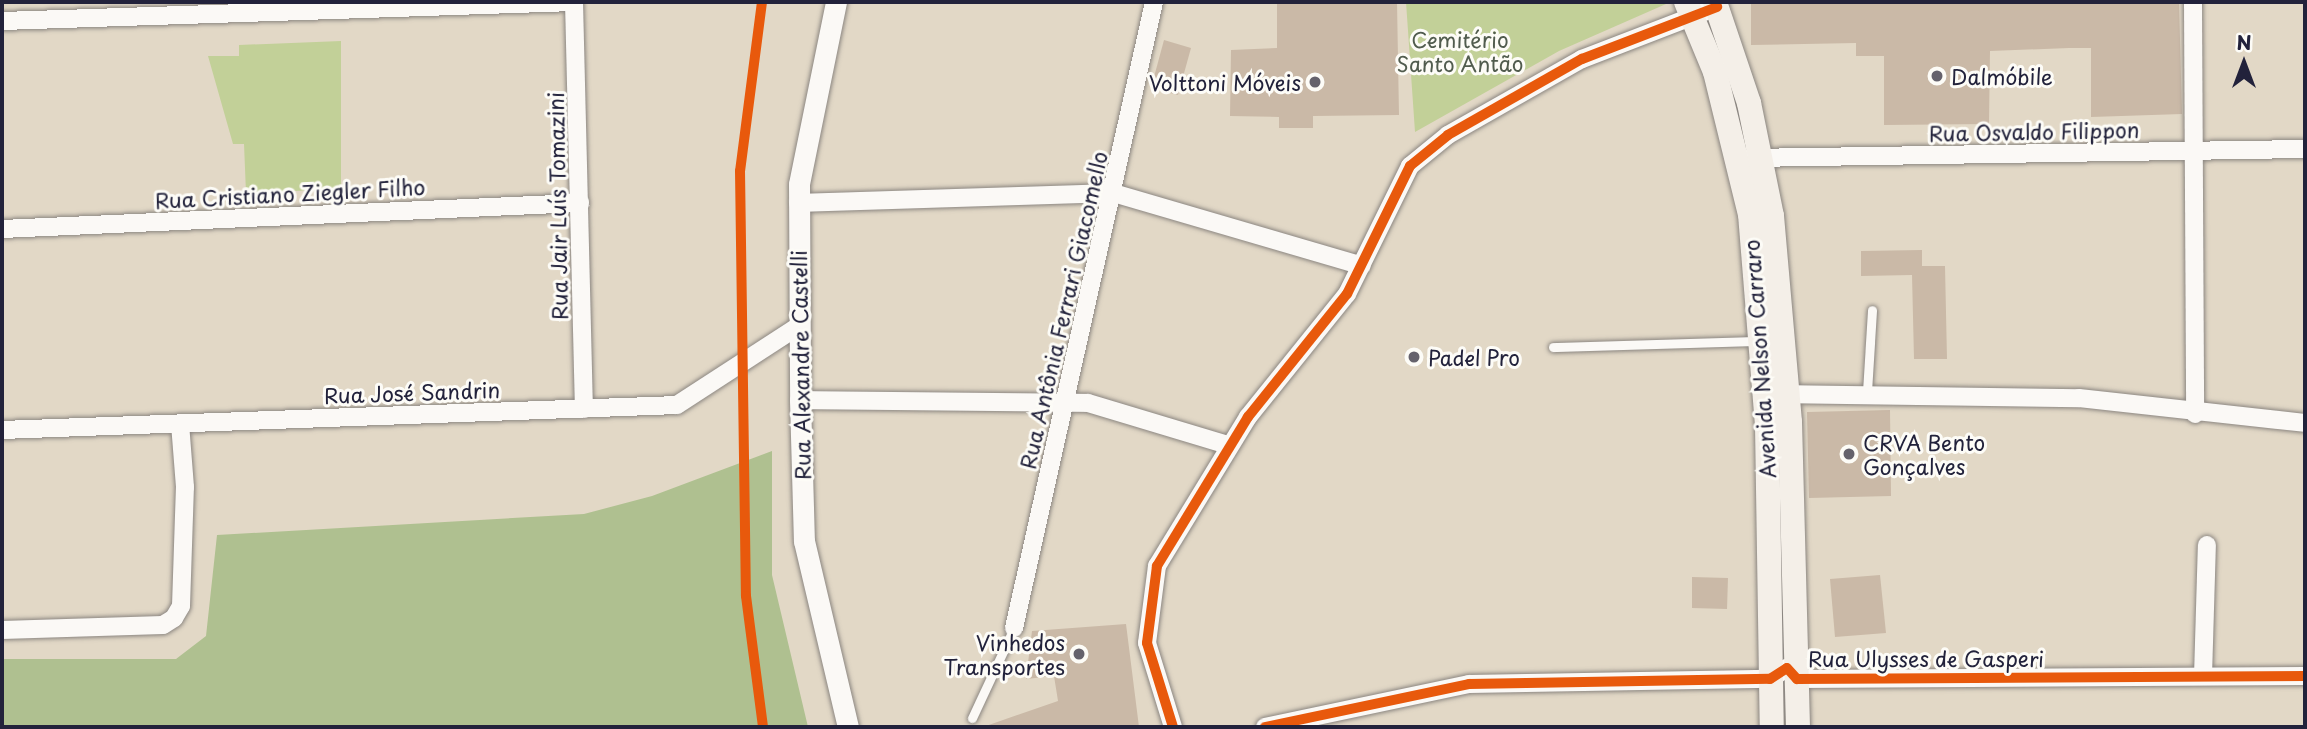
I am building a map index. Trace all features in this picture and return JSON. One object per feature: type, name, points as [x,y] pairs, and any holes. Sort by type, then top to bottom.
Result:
[{"type":"main road","name":"Avenida Nelson Carraro","points":[[1716,4],[1738,159],[1768,287],[1761,341],[1776,394]]},
{"type":"main road","name":"Avenida Nelson Carraro","points":[[1689,9],[1726,68],[1762,157],[1768,287],[1797,678],[1798,727]]},
{"type":"main road","name":"Avenida Nelson Carraro","points":[[1772,727],[1770,678],[1778,424]]},
{"type":"street","points":[[2,21],[575,2]]},
{"type":"street","name":"Rua Jair Luís Tomazini","points":[[575,2],[584,409]]},
{"type":"street","name":"Rua Alexandre Castelli","points":[[836,2],[798,203],[800,400],[804,541],[848,727]]},
{"type":"street","name":"Rua Antônia Ferrari Giacomello","points":[[1014,628],[1154,2]]},
{"type":"street","points":[[2193,2],[2197,151],[2195,414]]},
{"type":"street","points":[[1173,727],[1147,643],[1149,593],[1167,547],[1228,445],[1330,318],[1362,266],[1400,183],[1425,151],[1582,59],[1689,9],[1716,4]]},
{"type":"street","name":"Rua Osvaldo Filippon","points":[[1738,159],[2305,149]]},
{"type":"street","points":[[798,203],[1113,193],[1362,266]]},
{"type":"street","name":"Rua Cristiano Ziegler Filho","points":[[2,229],[580,203]]},
{"type":"street","name":"Rua José Sandrin","points":[[2,430],[584,409],[688,402],[800,325]]},
{"type":"street","points":[[1776,394],[1867,392],[2079,398],[2195,414],[2305,423]]},
{"type":"street","points":[[800,400],[1065,401],[1228,445]]},
{"type":"street","points":[[2,630],[163,625],[174,618],[181,606],[184,500],[180,423]]},
{"type":"street","points":[[2203,676],[2207,545]]},
{"type":"street","name":"Rua Ulysses de Gasperi","points":[[1265,727],[1469,684],[1770,678],[1787,668],[1797,678],[2305,676]]},
{"type":"lane","points":[[1867,392],[1872,310]]},
{"type":"lane","points":[[1553,348],[1761,341]]},
{"type":"lane","points":[[972,718],[1014,628]]},
{"type":"green space","name":"Cemitério Santo Antão","points":[[1406,2],[1666,4],[1559,51],[1415,132]]},
{"type":"green space","points":[[341,41],[341,189],[246,193],[244,144],[233,144],[208,56],[239,56],[239,45]]},
{"type":"green space","points":[[772,451],[772,575],[808,727],[2,727],[2,659],[176,659],[206,636],[217,535],[584,514],[652,496]]},
{"type":"building","name":"Volttoni Móveis","points":[[1277,2],[1397,2],[1399,115],[1313,116],[1313,128],[1279,128],[1279,117],[1230,116],[1231,50],[1277,48]]},
{"type":"building","name":"Dalmóbile","points":[[1751,2],[2179,2],[2182,114],[2091,117],[2091,48],[2069,48],[1990,51],[1989,124],[1884,125],[1884,56],[1856,56],[1856,43],[1751,45]]},
{"type":"building","points":[[1164,40],[1191,48],[1178,95],[1151,88]]},
{"type":"building","points":[[1922,250],[1922,266],[1945,266],[1947,359],[1914,359],[1912,275],[1861,276],[1861,251]]},
{"type":"building","name":"CRVA Bento Gonçalves","points":[[1890,410],[1891,496],[1809,498],[1807,412]]},
{"type":"building","points":[[1880,575],[1886,633],[1835,637],[1830,579]]},
{"type":"building","points":[[1692,577],[1728,578],[1727,609],[1692,608]]},
{"type":"building","name":"Vinhedos Transportes","points":[[1126,624],[1139,727],[983,727],[1058,701],[1054,676],[1026,679],[1032,631]]},
{"type":"railway","points":[[762,2],[740,171],[746,596],[763,727]]},
{"type":"cycle path","points":[[762,2],[740,171],[746,596],[763,727]]},
{"type":"cycle path","points":[[1173,727],[1147,643],[1157,566],[1248,417],[1347,294],[1410,166],[1448,135],[1582,59],[1717,7]]},
{"type":"cycle path","points":[[1265,727],[1469,684],[1770,679],[1787,668],[1797,679],[2305,676]]},
{"type":"place","name":"Dalmóbile","points":[[1937,76]]},
{"type":"place","name":"Volttoni Móveis","points":[[1315,82]]},
{"type":"place","name":"Padel Pro","points":[[1414,357]]},
{"type":"place","name":"CRVA Bento Gonçalves","points":[[1849,454]]},
{"type":"place","name":"Vinhedos Transportes","points":[[1079,654]]}]
